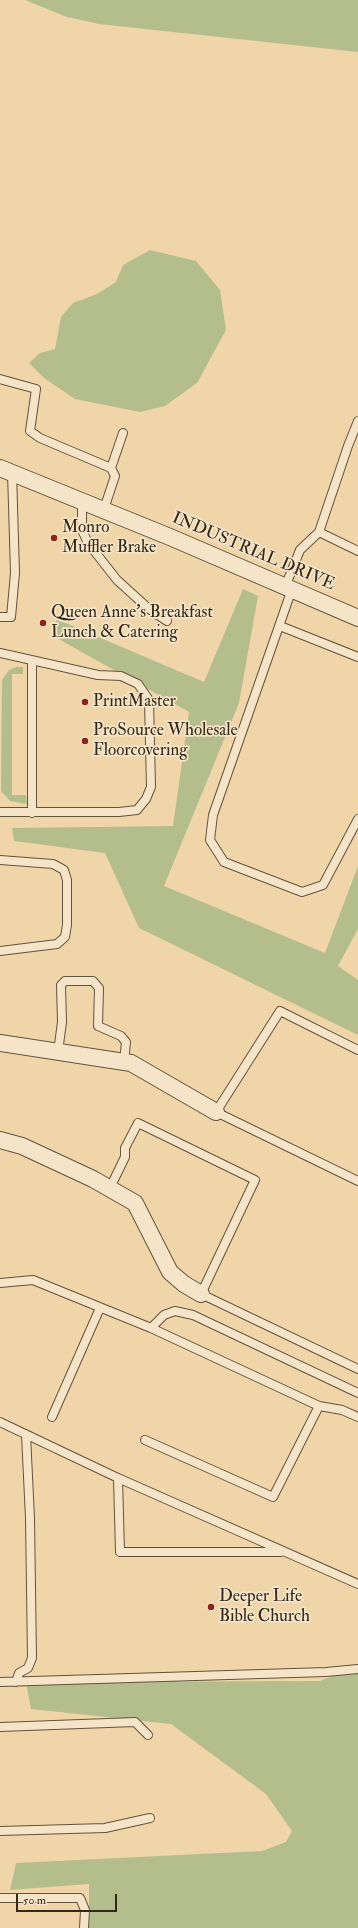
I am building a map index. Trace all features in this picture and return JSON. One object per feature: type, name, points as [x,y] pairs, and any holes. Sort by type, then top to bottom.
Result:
[{"type":"street","name":"INDUSTRIAL DRIVE","points":[[6,470],[104,509],[358,618]]},
{"type":"street","points":[[0,1043],[131,1063],[216,1112]]},
{"type":"street","points":[[0,1140],[22,1146],[110,1188],[135,1204],[170,1272],[184,1284],[201,1294]]},
{"type":"lane","points":[[0,379],[36,389],[30,431],[40,438],[111,468],[115,476],[104,509]]},
{"type":"lane","points":[[358,421],[319,532],[300,550],[280,626],[213,815],[210,840],[224,862],[302,892],[323,885],[358,820]]},
{"type":"lane","points":[[111,468],[123,433]]},
{"type":"lane","points":[[0,617],[11,617],[15,573],[6,470]]},
{"type":"lane","points":[[82,500],[82,530],[88,543],[117,580],[149,609],[166,621]]},
{"type":"lane","points":[[319,532],[358,551]]},
{"type":"lane","points":[[280,626],[358,657]]},
{"type":"lane","points":[[0,654],[98,675],[121,676],[138,684],[149,700],[151,787],[146,799],[137,810],[119,812],[0,812]]},
{"type":"lane","points":[[32,660],[32,813]]},
{"type":"lane","points":[[0,860],[53,864],[64,870],[67,880],[67,925],[65,937],[57,944],[0,951]]},
{"type":"lane","points":[[58,1052],[62,1022],[61,985],[66,981],[93,981],[99,988],[98,1026],[121,1036],[126,1042],[124,1062]]},
{"type":"lane","points":[[358,1050],[280,1011],[216,1112],[358,1180]]},
{"type":"lane","points":[[110,1188],[125,1157],[125,1148],[138,1123],[255,1180],[201,1294],[358,1369]]},
{"type":"lane","points":[[0,1283],[33,1280],[151,1328],[319,1406],[342,1410],[358,1417]]},
{"type":"lane","points":[[52,1417],[100,1308]]},
{"type":"lane","points":[[151,1328],[164,1315],[175,1311],[193,1315],[358,1393]]},
{"type":"lane","points":[[145,1440],[273,1497],[319,1406]]},
{"type":"lane","points":[[0,1422],[118,1478],[358,1584]]},
{"type":"lane","points":[[16,1682],[19,1673],[28,1668],[32,1658],[30,1518],[26,1435]]},
{"type":"lane","points":[[118,1478],[120,1552],[284,1552]]},
{"type":"lane","points":[[0,1682],[326,1672],[358,1669]]},
{"type":"lane","points":[[0,1728],[135,1722],[148,1735]]},
{"type":"lane","points":[[0,1831],[105,1828],[150,1818]]},
{"type":"lane","points":[[0,1898],[80,1898],[85,1910],[84,1928]]},
{"type":"green space","points":[[25,0],[358,0],[358,52],[99,24],[67,17]]},
{"type":"green space","points":[[150,250],[196,261],[220,290],[226,330],[197,383],[165,406],[140,412],[75,399],[44,378],[29,363],[40,353],[55,349],[61,317],[73,303],[97,294],[116,282],[123,265]]},
{"type":"green space","points":[[243,589],[258,596],[239,703],[164,886],[325,953],[358,866],[358,929],[338,966],[358,980],[358,1035],[139,928],[105,853],[14,841],[12,828],[173,826],[189,712],[55,637],[56,619],[204,682]]},
{"type":"green space","points":[[16,667],[23,667],[23,674],[12,674],[12,795],[26,795],[27,804],[10,801],[1,791],[2,680],[9,670]]},
{"type":"green space","points":[[358,1665],[358,1928],[89,1928],[89,1884],[10,1890],[16,1863],[262,1851],[286,1842],[292,1831],[266,1794],[171,1724],[31,1709],[26,1682],[320,1681]]},
{"type":"place","name":"Monro Muffler Brake","points":[[54,538]]},
{"type":"place","name":"Queen Anne's Breakfast Lunch & Catering","points":[[43,623]]},
{"type":"place","name":"PrintMaster","points":[[85,702]]},
{"type":"place","name":"ProSource Wholesale Floorcovering","points":[[85,741]]},
{"type":"place","name":"Deeper Life Bible Church","points":[[211,1607]]}]
